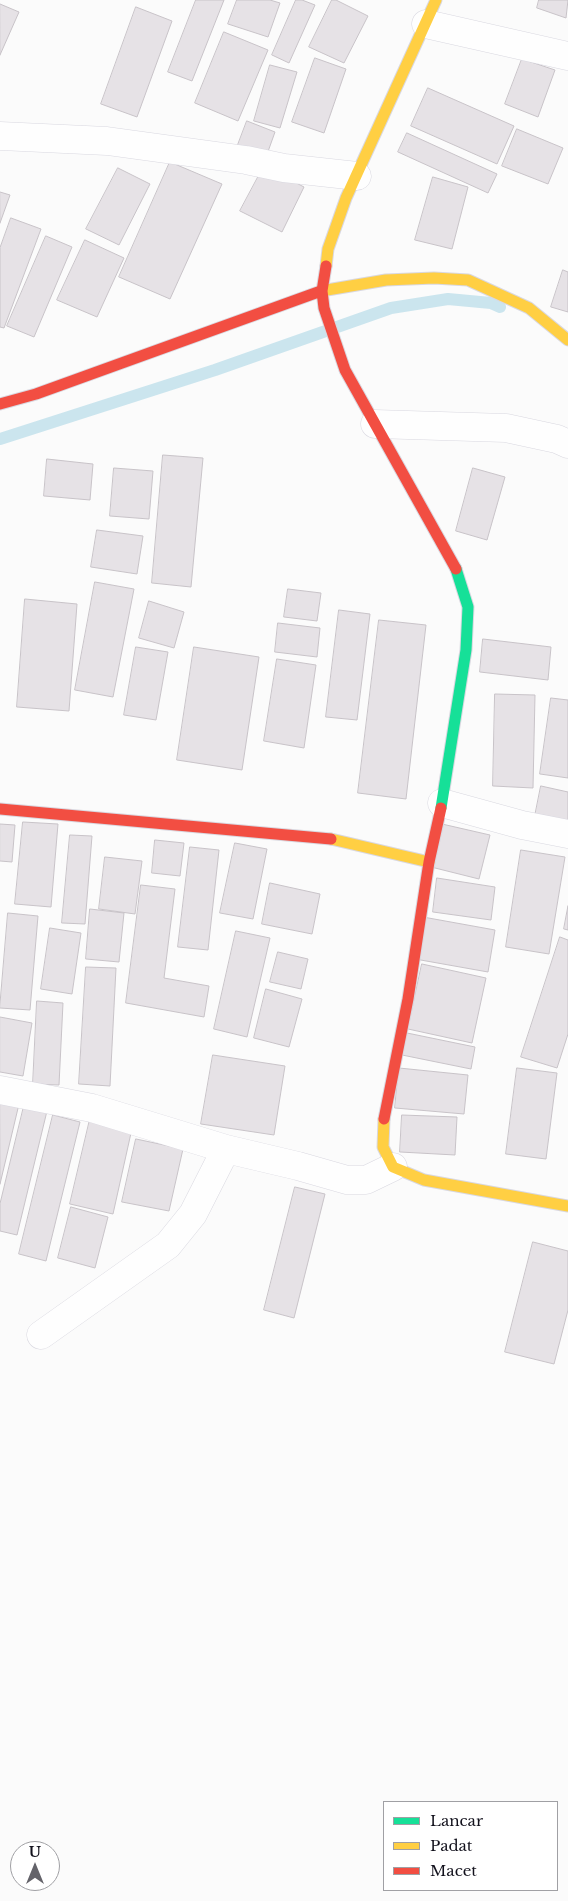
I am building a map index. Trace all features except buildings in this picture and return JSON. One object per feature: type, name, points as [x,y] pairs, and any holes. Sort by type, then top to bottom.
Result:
[{"type":"street","points":[[568,56],[431,12],[337,221],[328,249],[322,292],[324,308],[345,370],[459,574],[468,607],[466,650],[442,803],[429,862],[408,999],[384,1117],[383,1147],[393,1167],[424,1180],[568,1206]]},
{"type":"street","points":[[0,136],[107,142],[246,160],[284,168],[357,176]]},
{"type":"street","points":[[0,404],[36,394],[322,292],[386,280],[434,278],[468,280],[529,308],[568,340]]},
{"type":"street","points":[[375,424],[506,428],[558,439],[568,444]]},
{"type":"street","points":[[442,803],[522,825],[568,834]]},
{"type":"street","points":[[0,809],[322,837],[429,862]]},
{"type":"street","points":[[0,1090],[92,1108],[226,1149],[347,1180],[366,1180],[393,1167]]},
{"type":"street","points":[[41,1334],[168,1245],[192,1214],[226,1149]]},
{"type":"waterway","points":[[0,439],[215,370],[391,308],[448,299],[491,303],[500,307]]},
{"type":"traffic: fast","points":[[441,808],[466,650],[468,607],[456,569]]},
{"type":"traffic: slow","points":[[326,266],[328,249],[346,198],[436,0]]},
{"type":"traffic: slow","points":[[321,291],[386,280],[434,278],[468,280],[529,308],[568,340]]},
{"type":"traffic: slow","points":[[331,839],[429,862]]},
{"type":"traffic: slow","points":[[384,1119],[383,1147],[393,1167],[424,1180],[568,1206]]},
{"type":"traffic: jam","points":[[326,266],[322,291],[324,308],[345,370],[456,569]]},
{"type":"traffic: jam","points":[[0,404],[36,394],[321,291]]},
{"type":"traffic: jam","points":[[384,1119],[408,999],[429,862],[441,808]]},
{"type":"traffic: jam","points":[[0,809],[331,839]]}]
